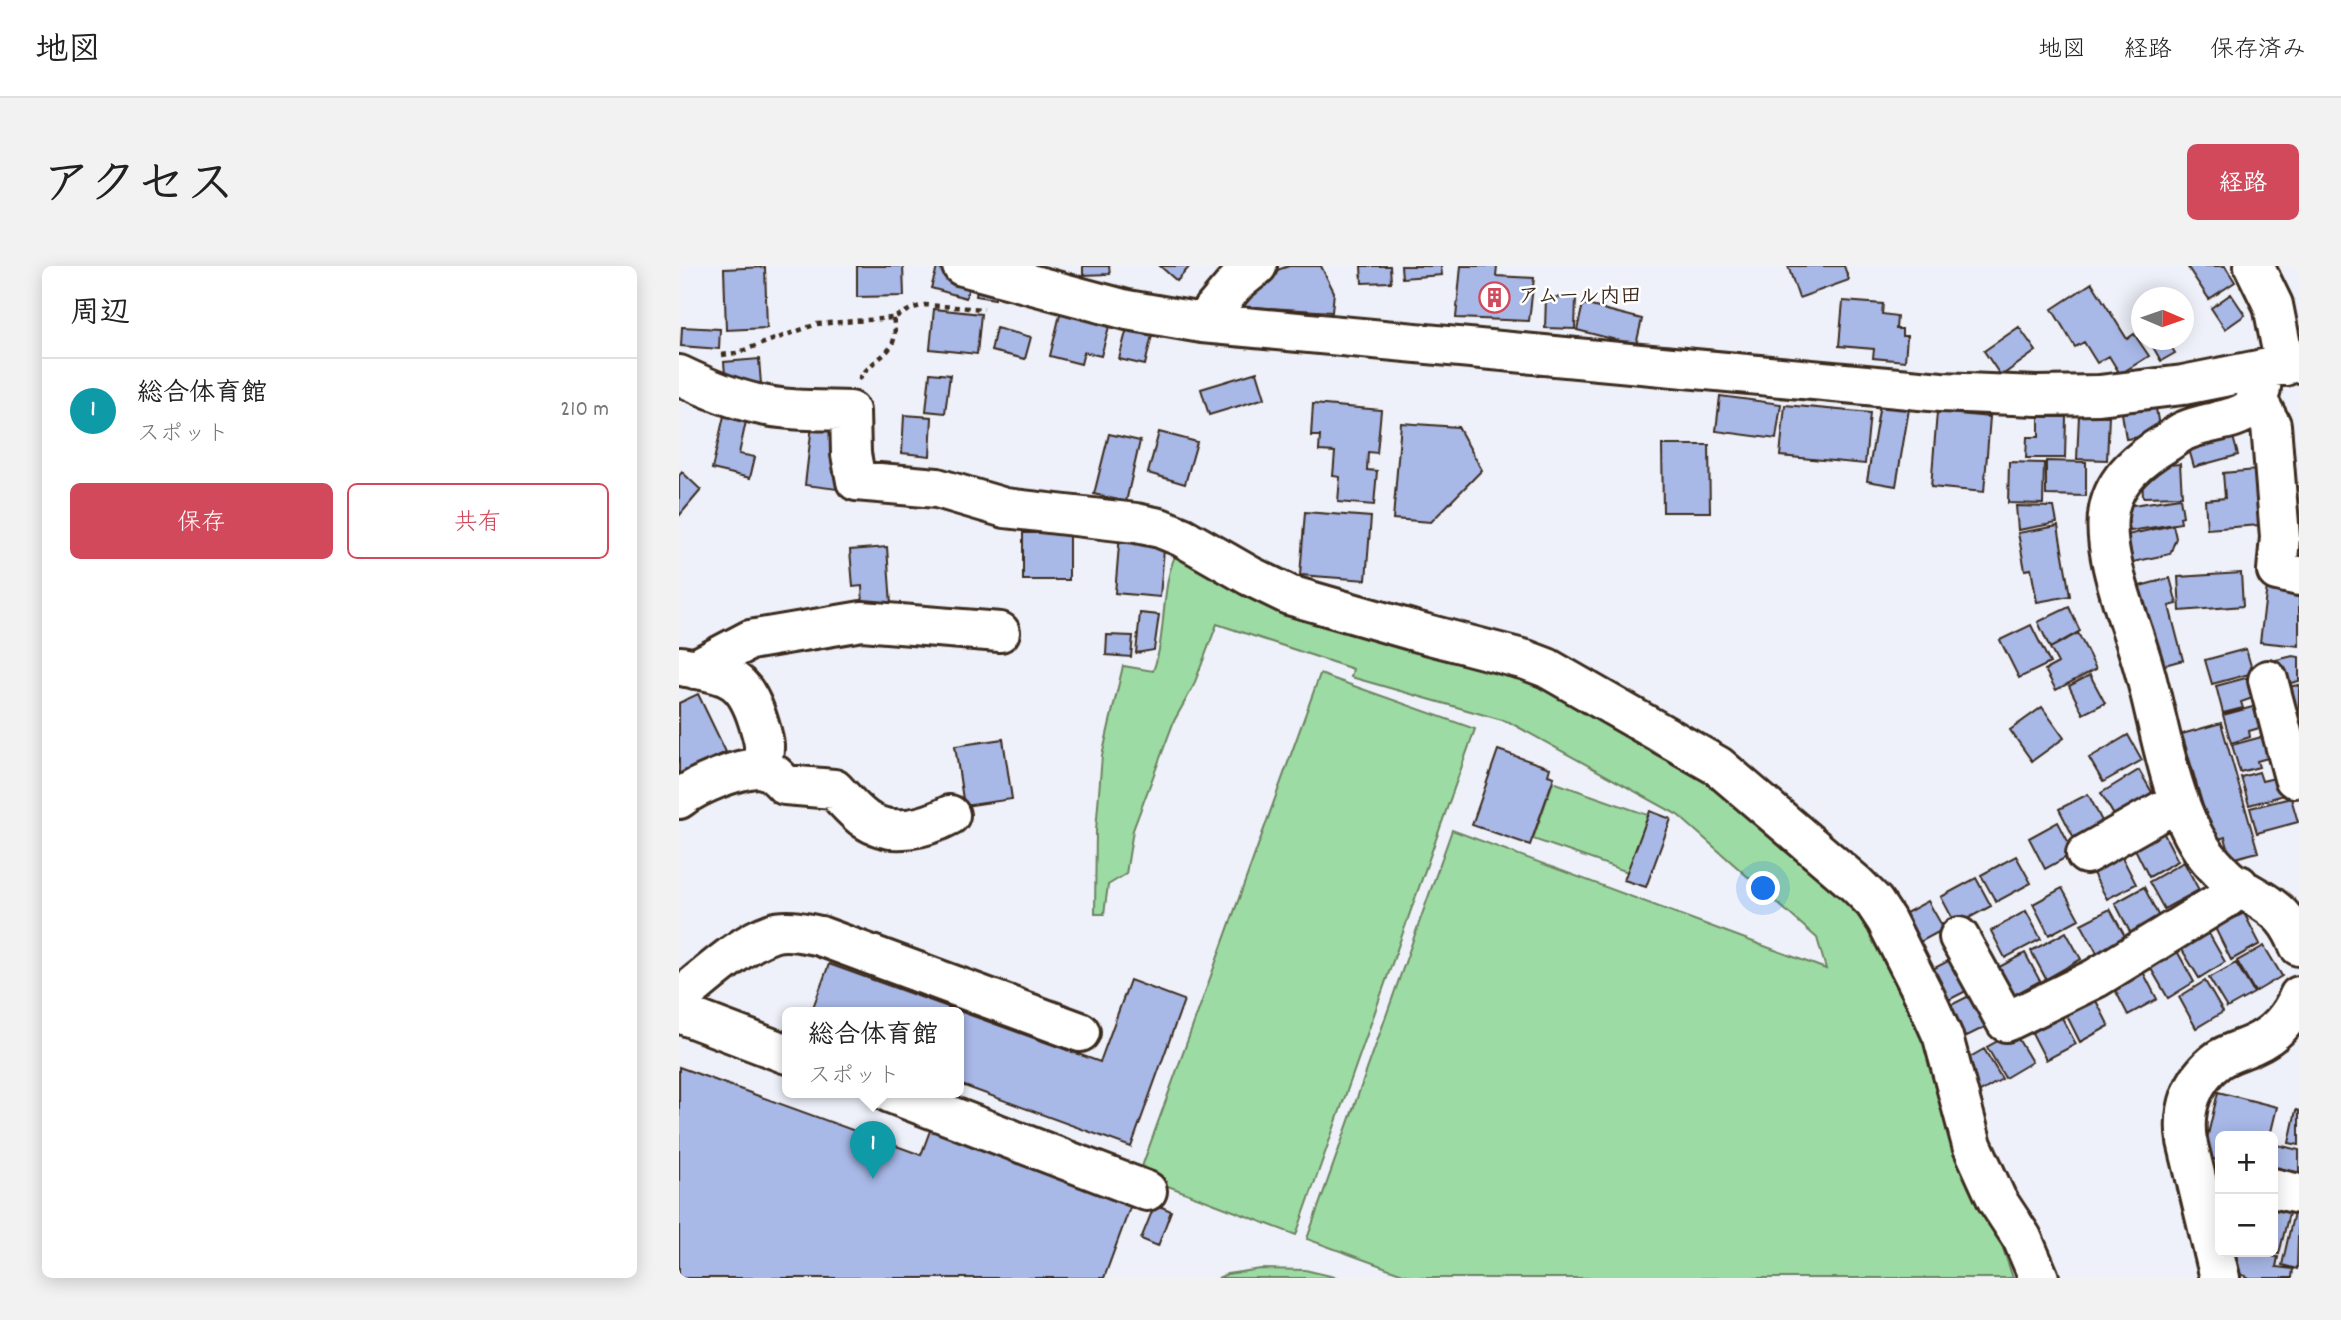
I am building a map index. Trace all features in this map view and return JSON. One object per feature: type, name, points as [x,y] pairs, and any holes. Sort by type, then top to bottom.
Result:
[{"type":"street","points":[[962,266],[1127,310],[1202,323],[1941,391],[2023,396],[2099,395],[2275,375]]},
{"type":"street","points":[[1202,323],[1236,283],[1257,266]]},
{"type":"street","points":[[2253,266],[2273,305],[2275,375],[2271,425],[2280,537],[2277,571],[2299,576]]},
{"type":"street","points":[[2275,375],[2246,412],[2235,418],[2185,431],[2150,453],[2126,473],[2116,489],[2106,528],[2116,574],[2179,801],[2201,848],[2228,879],[2271,906],[2284,919],[2299,946]]},
{"type":"street","points":[[679,376],[759,405],[851,411],[851,454],[856,481],[937,488],[1005,508],[1160,528],[1182,537],[1231,566],[1289,595],[1547,668],[1717,766],[1856,884],[1874,902],[1886,920],[1943,1037],[1972,1146],[1997,1200],[2022,1238],[2039,1278]]},
{"type":"street","points":[[687,667],[750,640],[862,621],[1000,632]]},
{"type":"street","points":[[687,667],[722,674],[740,685],[750,697],[766,750],[760,767]]},
{"type":"street","points":[[2267,680],[2293,758]]},
{"type":"street","points":[[679,799],[718,779],[760,767],[773,772],[785,785],[834,789],[866,821],[884,827],[920,828],[950,815]]},
{"type":"street","points":[[2086,854],[2179,801]]},
{"type":"street","points":[[1958,937],[2006,1022],[2102,990],[2228,897],[2239,885]]},
{"type":"street","points":[[679,998],[753,943],[774,933],[796,931],[820,936],[1080,1032]]},
{"type":"street","points":[[2220,1278],[2207,1172],[2184,1123],[2187,1105],[2204,1072],[2219,1059],[2253,1045],[2282,1025],[2299,996]]},
{"type":"street","points":[[679,1013],[782,1052]]},
{"type":"street","points":[[903,1098],[1147,1191]]},
{"type":"street","points":[[2278,1189],[2299,1194]]},
{"type":"path","points":[[715,356],[736,353],[817,324],[893,318],[925,305],[989,309],[1003,298],[1012,280]]},
{"type":"path","points":[[851,411],[854,393],[865,369],[891,349],[895,338],[893,318]]},
{"type":"green space","points":[[1180,547],[1526,669],[1694,759],[1873,910],[1984,1192],[2013,1278],[1414,1278],[1307,1239],[1452,830],[1826,969],[1817,938],[1678,815],[1509,722],[1351,677],[1353,669],[1217,624],[1193,687],[1174,721],[1133,830],[1126,874],[1108,885],[1104,914],[1095,914],[1096,830],[1102,756],[1123,666],[1153,671],[1161,640],[1169,575]]},
{"type":"green space","points":[[1320,674],[1475,729],[1296,1235],[1139,1175]]},
{"type":"green space","points":[[1553,782],[1648,815],[1628,872],[1533,839]]},
{"type":"green space","points":[[1261,1269],[1305,1270],[1339,1278],[1218,1278]]},
{"type":"building","points":[[857,266],[903,266],[904,296],[857,297]]},
{"type":"building","points":[[1083,266],[1109,266],[1110,274],[1083,275]]},
{"type":"building","points":[[1160,266],[1190,266],[1177,281]]},
{"type":"building","points":[[1289,266],[1321,266],[1334,292],[1332,312],[1236,306],[1268,273]]},
{"type":"building","points":[[1361,266],[1390,266],[1391,282],[1362,283]]},
{"type":"building","points":[[1401,266],[1441,266],[1442,275],[1402,278]]},
{"type":"building","name":"アムール内田","points":[[1461,266],[1497,266],[1496,276],[1534,278],[1529,321],[1456,318]]},
{"type":"building","points":[[1788,266],[1844,266],[1849,280],[1799,298]]},
{"type":"building","points":[[2187,266],[2225,266],[2235,282],[2209,299]]},
{"type":"building","points":[[765,267],[767,328],[726,330],[724,269]]},
{"type":"building","points":[[937,268],[971,278],[966,298],[931,288]]},
{"type":"building","points":[[978,283],[997,286],[995,299],[976,296]]},
{"type":"building","points":[[2092,283],[2127,339],[2131,336],[2131,350],[2145,350],[2149,356],[2120,374],[2109,356],[2097,363],[2084,342],[2075,347],[2052,309]]},
{"type":"building","points":[[2231,294],[2245,315],[2225,329],[2211,308]]},
{"type":"building","points":[[1546,297],[1576,298],[1575,329],[1545,328]]},
{"type":"building","points":[[1843,301],[1883,304],[1882,314],[1897,316],[1896,329],[1902,329],[1902,336],[1907,336],[1905,361],[1873,358],[1874,349],[1839,346]]},
{"type":"building","points":[[1583,304],[1642,319],[1636,345],[1577,330]]},
{"type":"building","points":[[934,309],[981,314],[977,354],[930,349]]},
{"type":"building","points":[[1061,310],[1110,323],[1101,356],[1084,352],[1081,364],[1050,356]]},
{"type":"building","points":[[682,327],[720,329],[719,349],[681,346]]},
{"type":"building","points":[[2019,327],[2036,351],[2001,376],[1984,351]]},
{"type":"building","points":[[996,328],[1031,337],[1025,359],[991,351]]},
{"type":"building","points":[[1127,328],[1152,335],[1145,365],[1119,359]]},
{"type":"building","points":[[2155,350],[2173,350],[2175,353],[2161,361]]},
{"type":"building","points":[[759,359],[761,384],[726,387],[724,362]]},
{"type":"building","points":[[1257,372],[1265,398],[1209,415],[1201,389]]},
{"type":"building","points":[[930,373],[950,375],[945,413],[926,411]]},
{"type":"building","points":[[1720,396],[1781,404],[1776,439],[1716,431]]},
{"type":"building","points":[[1313,404],[1381,410],[1377,453],[1368,452],[1367,470],[1377,471],[1374,505],[1338,502],[1340,477],[1333,476],[1335,452],[1319,451],[1320,436],[1311,436]]},
{"type":"building","points":[[1880,404],[1909,409],[1896,486],[1867,481]]},
{"type":"building","points":[[1785,405],[1870,413],[1865,464],[1780,456]]},
{"type":"building","points":[[726,407],[748,412],[739,454],[755,457],[750,478],[712,469]]},
{"type":"building","points":[[2156,408],[2160,434],[2126,439],[2122,413]]},
{"type":"building","points":[[1937,412],[1990,417],[1984,492],[1931,487]]},
{"type":"building","points":[[904,415],[932,417],[930,456],[902,453]]},
{"type":"building","points":[[2079,415],[2109,416],[2107,460],[2077,459]]},
{"type":"building","points":[[813,416],[845,420],[837,489],[805,485]]},
{"type":"building","points":[[2039,417],[2066,417],[2065,458],[2026,458],[2027,437],[2039,437]]},
{"type":"building","points":[[1401,423],[1458,427],[1482,470],[1431,522],[1393,519]]},
{"type":"building","points":[[2231,430],[2238,455],[2194,467],[2187,442]]},
{"type":"building","points":[[1159,432],[1197,442],[1185,484],[1148,473]]},
{"type":"building","points":[[1109,434],[1140,441],[1126,502],[1094,494]]},
{"type":"building","points":[[1662,445],[1709,445],[1710,512],[1663,512]]},
{"type":"building","points":[[2046,461],[2086,462],[2086,496],[2046,495]]},
{"type":"building","points":[[2009,462],[2044,463],[2043,504],[2008,503]]},
{"type":"building","points":[[2180,464],[2182,496],[2143,497],[2142,476],[2156,466]]},
{"type":"building","points":[[2256,470],[2260,525],[2207,529],[2205,500],[2225,498],[2223,473]]},
{"type":"building","points":[[682,472],[701,490],[679,516],[679,476]]},
{"type":"building","points":[[2180,498],[2183,516],[2180,517],[2181,523],[2130,531],[2126,506]]},
{"type":"building","points":[[2016,506],[2054,507],[2057,523],[2018,530]]},
{"type":"building","points":[[1305,512],[1371,517],[1366,580],[1300,575]]},
{"type":"building","points":[[2173,525],[2176,538],[2170,554],[2133,562],[2127,535]]},
{"type":"building","points":[[2058,526],[2070,596],[2037,602],[2031,569],[2025,570],[2018,533]]},
{"type":"building","points":[[1023,533],[1069,533],[1069,580],[1023,580]]},
{"type":"building","points":[[1120,533],[1165,537],[1160,597],[1115,593]]},
{"type":"building","points":[[887,547],[891,605],[863,607],[862,586],[853,587],[850,550]]},
{"type":"building","points":[[2241,573],[2243,606],[2180,611],[2178,577]]},
{"type":"building","points":[[2170,578],[2177,604],[2169,606],[2183,660],[2157,667],[2136,587]]},
{"type":"building","points":[[2267,586],[2299,589],[2299,646],[2260,642]]},
{"type":"building","points":[[2069,607],[2080,631],[2050,648],[2038,622]]},
{"type":"building","points":[[1140,613],[1159,615],[1154,650],[1136,653]]},
{"type":"building","points":[[2031,625],[2050,663],[2019,678],[2000,640]]},
{"type":"building","points":[[2078,633],[2096,669],[2056,690],[2045,670],[2058,663],[2050,648]]},
{"type":"building","points":[[1107,635],[1133,636],[1131,657],[1106,655]]},
{"type":"building","points":[[2246,649],[2253,673],[2212,684],[2205,660]]},
{"type":"building","points":[[2299,657],[2299,681],[2283,685],[2276,660]]},
{"type":"building","points":[[2090,675],[2105,703],[2083,714],[2069,686]]},
{"type":"building","points":[[2253,676],[2258,696],[2241,702],[2243,708],[2223,713],[2216,686]]},
{"type":"building","points":[[2299,685],[2299,724],[2287,687]]},
{"type":"building","points":[[698,694],[726,752],[679,775],[679,703]]},
{"type":"building","points":[[2260,705],[2266,726],[2249,731],[2250,737],[2231,743],[2223,715]]},
{"type":"building","points":[[2042,707],[2064,738],[2032,761],[2010,730]]},
{"type":"building","points":[[2221,723],[2258,852],[2231,859],[2225,837],[2213,841],[2182,734]]},
{"type":"building","points":[[2128,735],[2142,760],[2103,782],[2089,758]]},
{"type":"building","points":[[2269,735],[2275,756],[2257,761],[2259,767],[2240,772],[2232,745]]},
{"type":"building","points":[[1003,739],[1012,799],[964,806],[955,746]]},
{"type":"building","points":[[1498,750],[1550,768],[1548,775],[1554,777],[1530,845],[1472,825]]},
{"type":"building","points":[[2139,770],[2153,794],[2115,817],[2101,793]]},
{"type":"building","points":[[2259,772],[2262,781],[2279,777],[2284,795],[2249,805],[2241,777]]},
{"type":"building","points":[[2088,794],[2104,825],[2075,840],[2059,809]]},
{"type":"building","points":[[2291,798],[2298,822],[2257,833],[2250,808]]},
{"type":"building","points":[[1650,811],[1671,819],[1646,887],[1624,880]]},
{"type":"building","points":[[2058,822],[2074,853],[2045,869],[2029,838]]},
{"type":"building","points":[[2162,830],[2178,861],[2149,877],[2133,845]]},
{"type":"building","points":[[2120,853],[2136,884],[2107,899],[2090,868]]},
{"type":"building","points":[[2016,856],[2031,883],[1996,902],[1981,875]]},
{"type":"building","points":[[2184,862],[2199,890],[2164,909],[2149,882]]},
{"type":"building","points":[[1976,878],[1991,906],[1956,925],[1941,897]]},
{"type":"building","points":[[2144,887],[2160,919],[2131,934],[2115,903]]},
{"type":"building","points":[[2062,888],[2079,919],[2049,935],[2033,904]]},
{"type":"building","points":[[1928,901],[1944,929],[1909,948],[1893,920]]},
{"type":"building","points":[[2110,909],[2127,940],[2098,955],[2081,924]]},
{"type":"building","points":[[2026,911],[2041,939],[2005,958],[1991,931]]},
{"type":"building","points":[[2244,913],[2260,944],[2231,960],[2215,928]]},
{"type":"building","points":[[2066,932],[2081,959],[2046,979],[2031,951]]},
{"type":"building","points":[[2208,932],[2225,962],[2199,978],[2181,948]]},
{"type":"building","points":[[2264,946],[2282,976],[2255,992],[2237,961]]},
{"type":"building","points":[[2177,951],[2194,982],[2168,998],[2150,967]]},
{"type":"building","points":[[2025,953],[2040,981],[2005,1000],[1990,972]]},
{"type":"building","points":[[1950,960],[1966,991],[1937,1006],[1921,975]]},
{"type":"building","points":[[2236,963],[2254,993],[2227,1008],[2209,978]]},
{"type":"building","points":[[829,964],[948,1007],[813,1007]]},
{"type":"building","points":[[2141,968],[2157,999],[2128,1015],[2112,984]]},
{"type":"building","points":[[1130,980],[1184,1000],[1131,1147],[964,1086],[964,1013],[1100,1062]]},
{"type":"building","points":[[2205,981],[2223,1012],[2196,1028],[2179,997]]},
{"type":"building","points":[[2093,995],[2109,1026],[2080,1042],[2064,1010]]},
{"type":"building","points":[[1969,996],[1985,1027],[1955,1042],[1939,1011]]},
{"type":"building","points":[[2060,1014],[2076,1044],[2046,1060],[2030,1029]]},
{"type":"building","points":[[2014,1032],[2032,1062],[2005,1078],[1987,1047]]},
{"type":"building","points":[[1984,1049],[2002,1079],[1975,1095],[1958,1064]]},
{"type":"building","points":[[679,1067],[921,1155],[931,1128],[1132,1202],[1104,1278],[679,1278]]},
{"type":"building","points":[[2218,1092],[2277,1107],[2271,1131],[2215,1131],[2215,1160],[2203,1156]]},
{"type":"building","points":[[2296,1110],[2299,1111],[2299,1145],[2289,1143]]},
{"type":"building","points":[[2278,1145],[2299,1150],[2299,1184],[2278,1179]]},
{"type":"building","points":[[2278,1201],[2291,1205],[2278,1254]]},
{"type":"building","points":[[2296,1203],[2299,1204],[2297,1269],[2282,1265]]},
{"type":"building","points":[[1155,1204],[1171,1211],[1158,1246],[1141,1239]]},
{"type":"building","points":[[2236,1257],[2278,1257],[2276,1267],[2293,1269],[2292,1278],[2246,1278],[2241,1275]]},
{"type":"place","name":"アムール内田","points":[[1495,298]]},
{"type":"place","name":"総合体育館","points":[[873,1179]]}]
